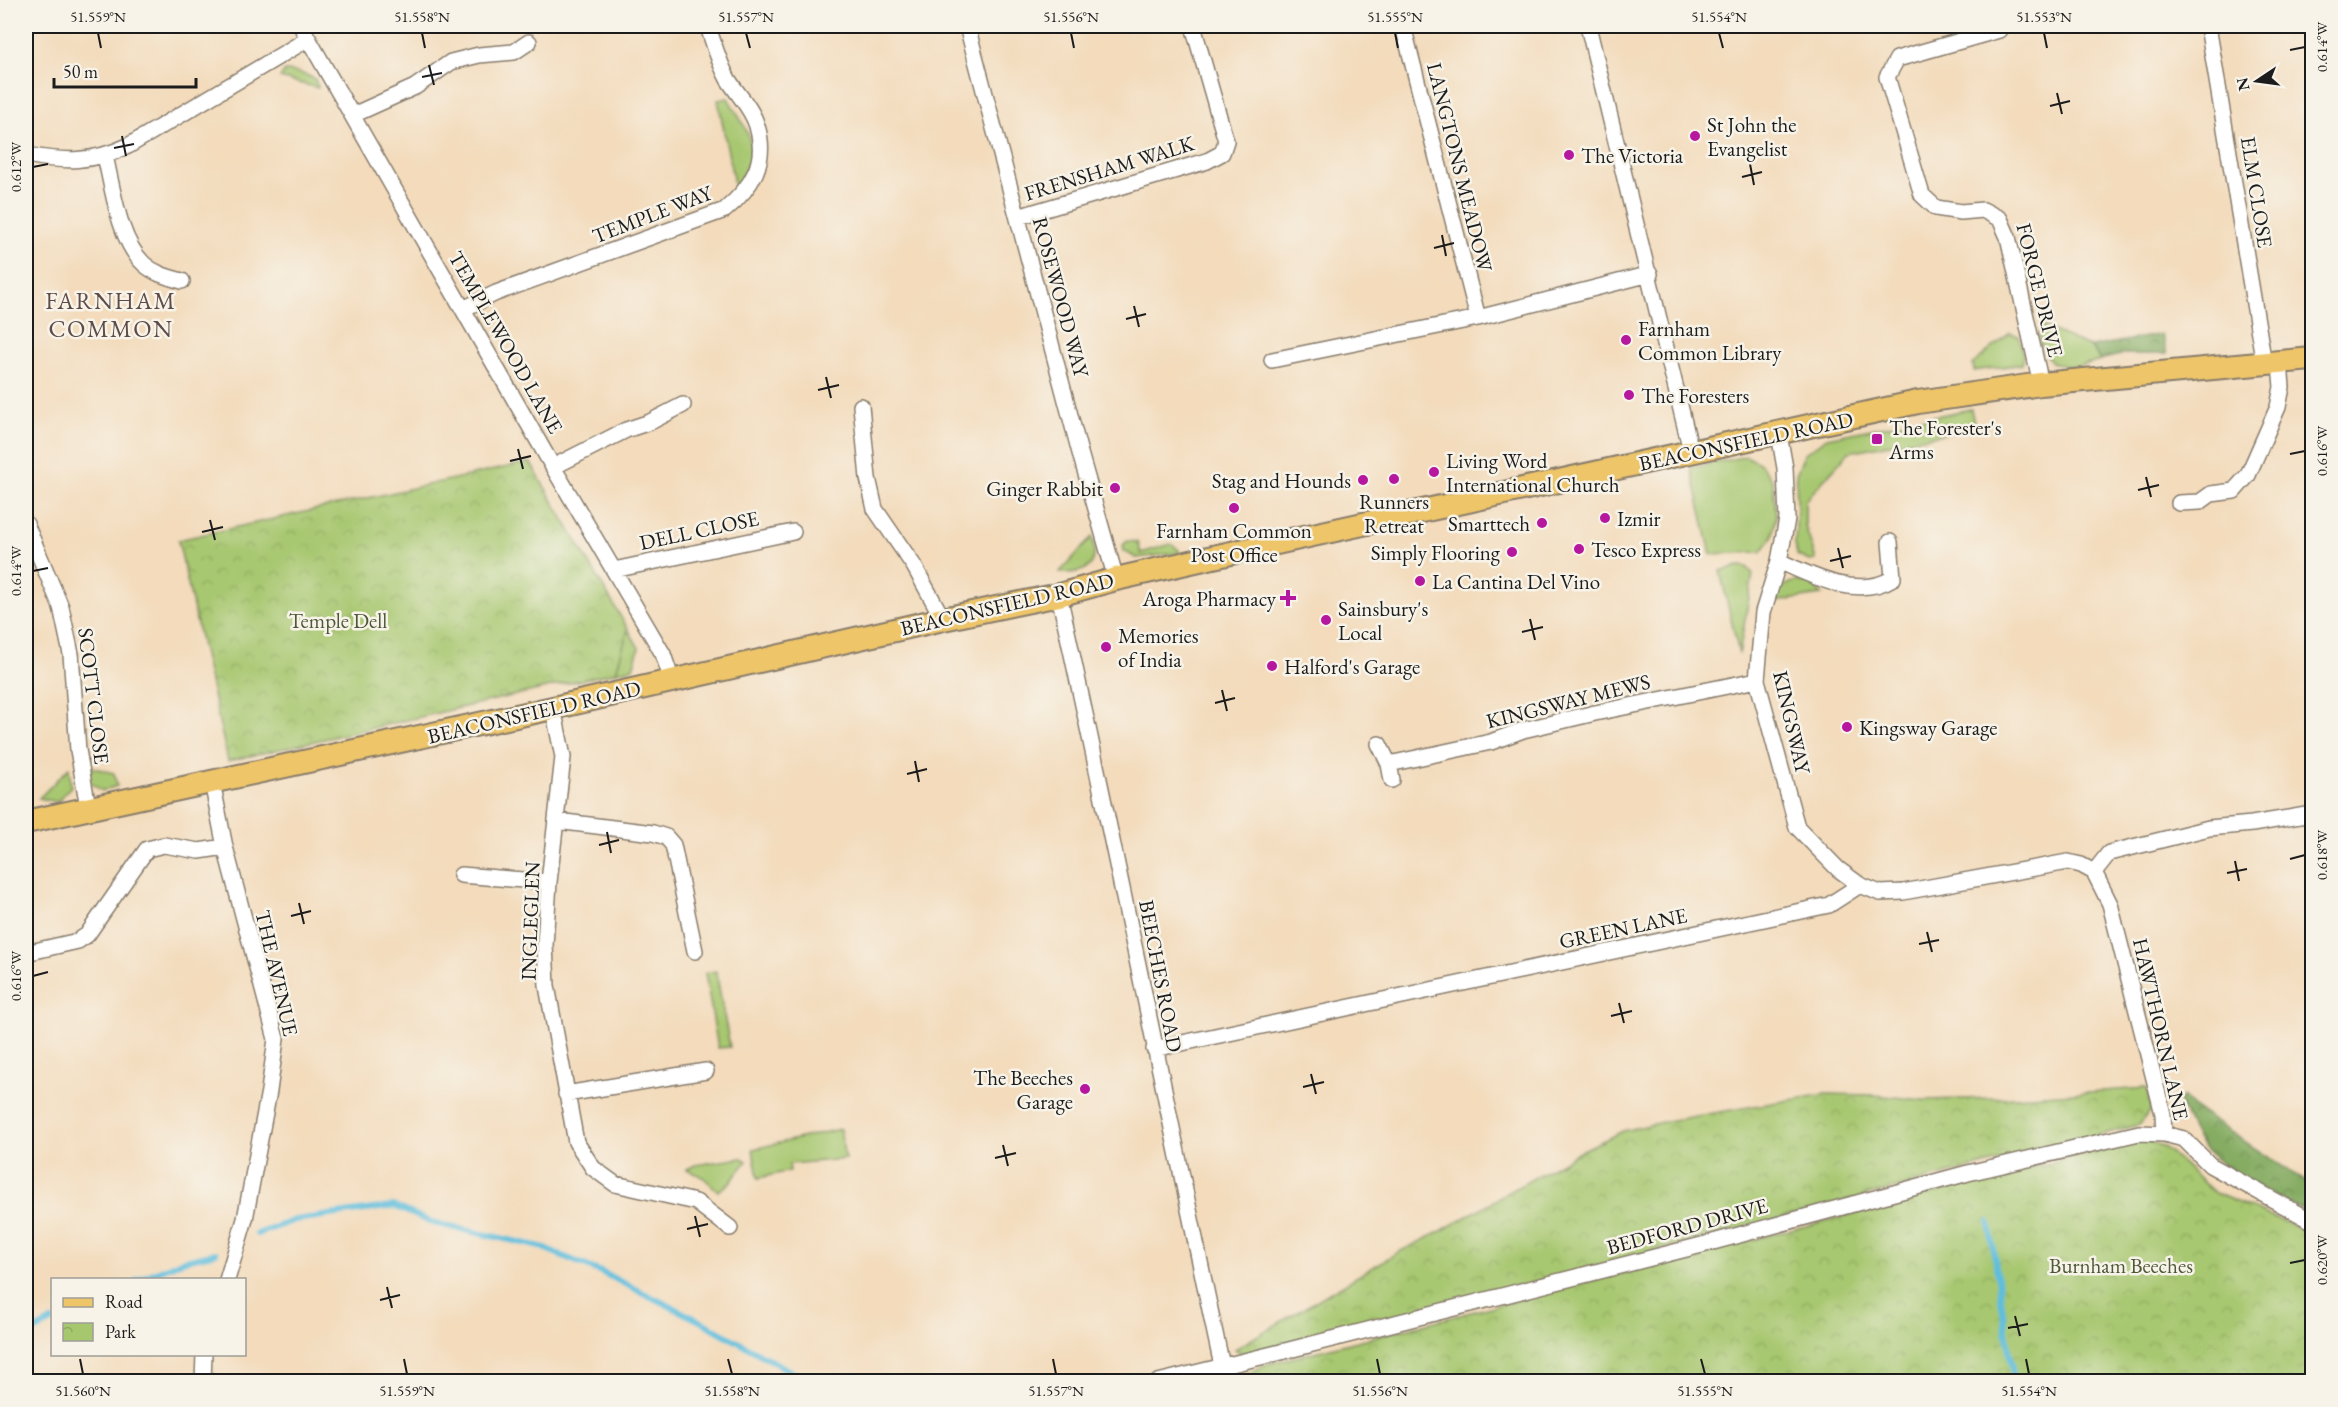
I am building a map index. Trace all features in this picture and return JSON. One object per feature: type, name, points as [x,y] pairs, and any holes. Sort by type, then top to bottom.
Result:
[{"type":"main road","name":"BEACONSFIELD ROAD","points":[[26,822],[553,708],[943,619],[1059,595],[1116,579],[1918,402],[2041,384],[2313,359]]},
{"type":"street","name":"TEMPLEWOOD LANE","points":[[301,26],[553,467],[663,654],[672,681]]},
{"type":"street","name":"TEMPLE WAY","points":[[463,309],[496,293],[725,210],[740,197],[751,183],[761,159],[757,125],[727,78],[707,26]]},
{"type":"street","name":"ROSEWOOD WAY","points":[[967,26],[1116,579]]},
{"type":"street","name":"FRENSHAM WALK","points":[[1018,217],[1207,161],[1222,153],[1226,141],[1193,26]]},
{"type":"street","name":"LANGTONS MEADOW","points":[[1402,26],[1478,318]]},
{"type":"street","points":[[1588,26],[1626,187],[1650,274],[1691,451]]},
{"type":"street","name":"ELM CLOSE","points":[[2179,503],[2200,502],[2211,494],[2234,491],[2248,475],[2278,407],[2282,387],[2272,364],[2208,26]]},
{"type":"street","name":"FORGE DRIVE","points":[[1999,30],[1897,59],[1887,77],[1922,195],[1935,208],[1961,212],[1983,210],[2000,219],[2008,237],[2041,384]]},
{"type":"street","points":[[26,155],[56,161],[105,156],[128,146],[308,39]]},
{"type":"street","points":[[353,115],[415,87],[451,62],[479,55],[514,52],[529,42]]},
{"type":"street","points":[[105,156],[123,230],[134,253],[150,269],[182,281]]},
{"type":"street","points":[[1272,360],[1478,318],[1650,274]]},
{"type":"street","points":[[553,467],[626,430],[650,422],[683,405]]},
{"type":"street","points":[[861,406],[868,477],[875,508],[914,566],[943,619]]},
{"type":"street","name":"KINGSWAY","points":[[1779,434],[1785,468],[1787,519],[1779,561],[1763,612],[1757,680],[1797,826],[1838,869],[1860,885]]},
{"type":"street","name":"SCOTT CLOSE","points":[[26,524],[60,607],[71,654],[78,750],[88,807]]},
{"type":"street","name":"DELL CLOSE","points":[[614,570],[793,532]]},
{"type":"street","points":[[1779,561],[1816,578],[1854,587],[1884,583],[1893,578],[1890,542]]},
{"type":"street","name":"BEECHES ROAD","points":[[1059,595],[1100,779],[1154,1049],[1222,1366]]},
{"type":"street","name":"KINGSWAY MEWS","points":[[1389,764],[1491,742],[1523,730],[1757,680]]},
{"type":"street","name":"INGLEGLEN","points":[[553,708],[563,758],[549,882],[545,945],[548,986],[576,1142],[593,1168],[615,1184],[696,1202],[730,1228]]},
{"type":"street","points":[[1379,744],[1389,764],[1392,780]]},
{"type":"street","name":"THE AVENUE","points":[[212,782],[225,847],[276,1039],[269,1091],[245,1219],[228,1278]]},
{"type":"street","points":[[1860,885],[1880,894],[1903,892],[2068,862],[2081,865],[2094,872],[2109,853],[2209,828],[2313,814]]},
{"type":"street","points":[[557,821],[653,833],[666,837],[673,846],[695,951]]},
{"type":"street","points":[[26,953],[78,941],[87,935],[147,849],[164,845],[199,851],[225,847]]},
{"type":"street","name":"HAWTHORN LANE","points":[[2094,872],[2110,904],[2163,1114],[2163,1134],[2184,1139],[2210,1165],[2313,1221]]},
{"type":"street","points":[[461,875],[549,882]]},
{"type":"street","name":"GREEN LANE","points":[[1154,1049],[1829,905],[1860,885]]},
{"type":"street","points":[[566,1094],[706,1071]]},
{"type":"street","name":"BEDFORD DRIVE","points":[[1158,1382],[1690,1248],[1968,1173],[2139,1133],[2163,1134]]},
{"type":"street","points":[[203,1382],[204,1356]]},
{"type":"green space","points":[[285,71],[301,73],[315,79],[318,88],[280,78]]},
{"type":"green space","points":[[728,98],[746,129],[751,149],[748,165],[735,189],[718,100]]},
{"type":"green space","points":[[2042,326],[2091,347],[2100,360],[2077,367],[2054,364],[2041,347],[2039,337]]},
{"type":"green space","points":[[2010,333],[2019,336],[2023,355],[2022,364],[1974,371],[1973,364]]},
{"type":"green space","points":[[2162,334],[2167,354],[2124,354],[2100,360],[2091,347]]},
{"type":"green space","points":[[1971,409],[1975,428],[1849,452],[1805,501],[1805,525],[1816,560],[1809,561],[1797,555],[1795,543],[1796,474],[1805,453],[1827,438]]},
{"type":"green space","points":[[1746,456],[1761,464],[1773,482],[1776,517],[1772,538],[1761,552],[1711,554],[1691,468]]},
{"type":"green space","name":"Temple Dell","points":[[530,462],[628,629],[616,672],[228,761],[178,540]]},
{"type":"green space","points":[[1092,537],[1094,555],[1089,567],[1077,572],[1059,573]]},
{"type":"green space","points":[[1127,541],[1138,542],[1141,553],[1171,544],[1180,553],[1136,558],[1124,551],[1123,545]]},
{"type":"green space","points":[[1739,566],[1747,567],[1753,574],[1739,654],[1720,571]]},
{"type":"green space","points":[[1797,581],[1811,584],[1822,595],[1773,602],[1776,593],[1781,588]]},
{"type":"green space","points":[[628,629],[639,648],[633,668],[616,672]]},
{"type":"green space","points":[[83,765],[114,773],[117,786],[102,791],[88,781]]},
{"type":"green space","points":[[69,768],[71,786],[57,802],[39,798]]},
{"type":"green space","points":[[716,971],[730,1047],[718,1048],[705,973]]},
{"type":"green space","points":[[2146,1088],[2152,1109],[2138,1125],[1450,1304],[1243,1354],[1235,1349],[1395,1254],[1441,1231],[1583,1150],[1623,1131],[1667,1121],[1825,1094],[1874,1095],[1924,1100],[1999,1098]]},
{"type":"green space","points":[[2183,1097],[2196,1109],[2312,1186],[2312,1215],[2256,1186],[2216,1160],[2201,1145],[2194,1133],[2179,1101]]},
{"type":"green space","points":[[840,1129],[845,1159],[789,1164],[790,1171],[758,1178],[753,1149]]},
{"type":"green space","name":"Burnham Beeches","points":[[2145,1139],[2165,1148],[2215,1193],[2312,1233],[2312,1381],[1206,1382],[1251,1372],[1264,1365]]},
{"type":"green space","points":[[742,1158],[747,1161],[730,1183],[718,1191],[704,1178],[687,1169],[695,1165]]},
{"type":"waterway","points":[[257,1234],[295,1220],[394,1206],[433,1223],[541,1247],[601,1272],[702,1322],[810,1382]]},
{"type":"waterway","points":[[1989,1222],[2014,1382]]},
{"type":"waterway","points":[[142,1278],[185,1260],[216,1253]]},
{"type":"waterway","points":[[26,1335],[51,1322]]},
{"type":"place","name":"St John the Evangelist","points":[[1695,136]]},
{"type":"place","name":"The Victoria","points":[[1569,155]]},
{"type":"place","name":"Farnham Common Library","points":[[1626,340]]},
{"type":"place","name":"The Foresters","points":[[1629,395]]},
{"type":"place","name":"The Forester's Arms","points":[[1877,439]]},
{"type":"place","name":"Living Word International Church","points":[[1434,472]]},
{"type":"place","name":"Runners Retreat","points":[[1394,479]]},
{"type":"place","name":"Stag and Hounds","points":[[1363,480]]},
{"type":"place","name":"Ginger Rabbit","points":[[1115,488]]},
{"type":"place","name":"Farnham Common Post Office","points":[[1234,508]]},
{"type":"place","name":"Izmir","points":[[1605,518]]},
{"type":"place","name":"Smarttech","points":[[1542,523]]},
{"type":"place","name":"Tesco Express","points":[[1579,549]]},
{"type":"place","name":"Simply Flooring","points":[[1512,552]]},
{"type":"place","name":"La Cantina Del Vino","points":[[1420,581]]},
{"type":"place","name":"Aroga Pharmacy","points":[[1288,598]]},
{"type":"place","name":"Sainsbury's Local","points":[[1326,620]]},
{"type":"place","name":"Memories of India","points":[[1106,647]]},
{"type":"place","name":"Halford's Garage","points":[[1272,666]]},
{"type":"place","name":"Kingsway Garage","points":[[1847,727]]},
{"type":"place","name":"The Beeches Garage","points":[[1085,1089]]},
{"type":"district","name":"FARNHAM COMMON","points":[[111,314]]}]
